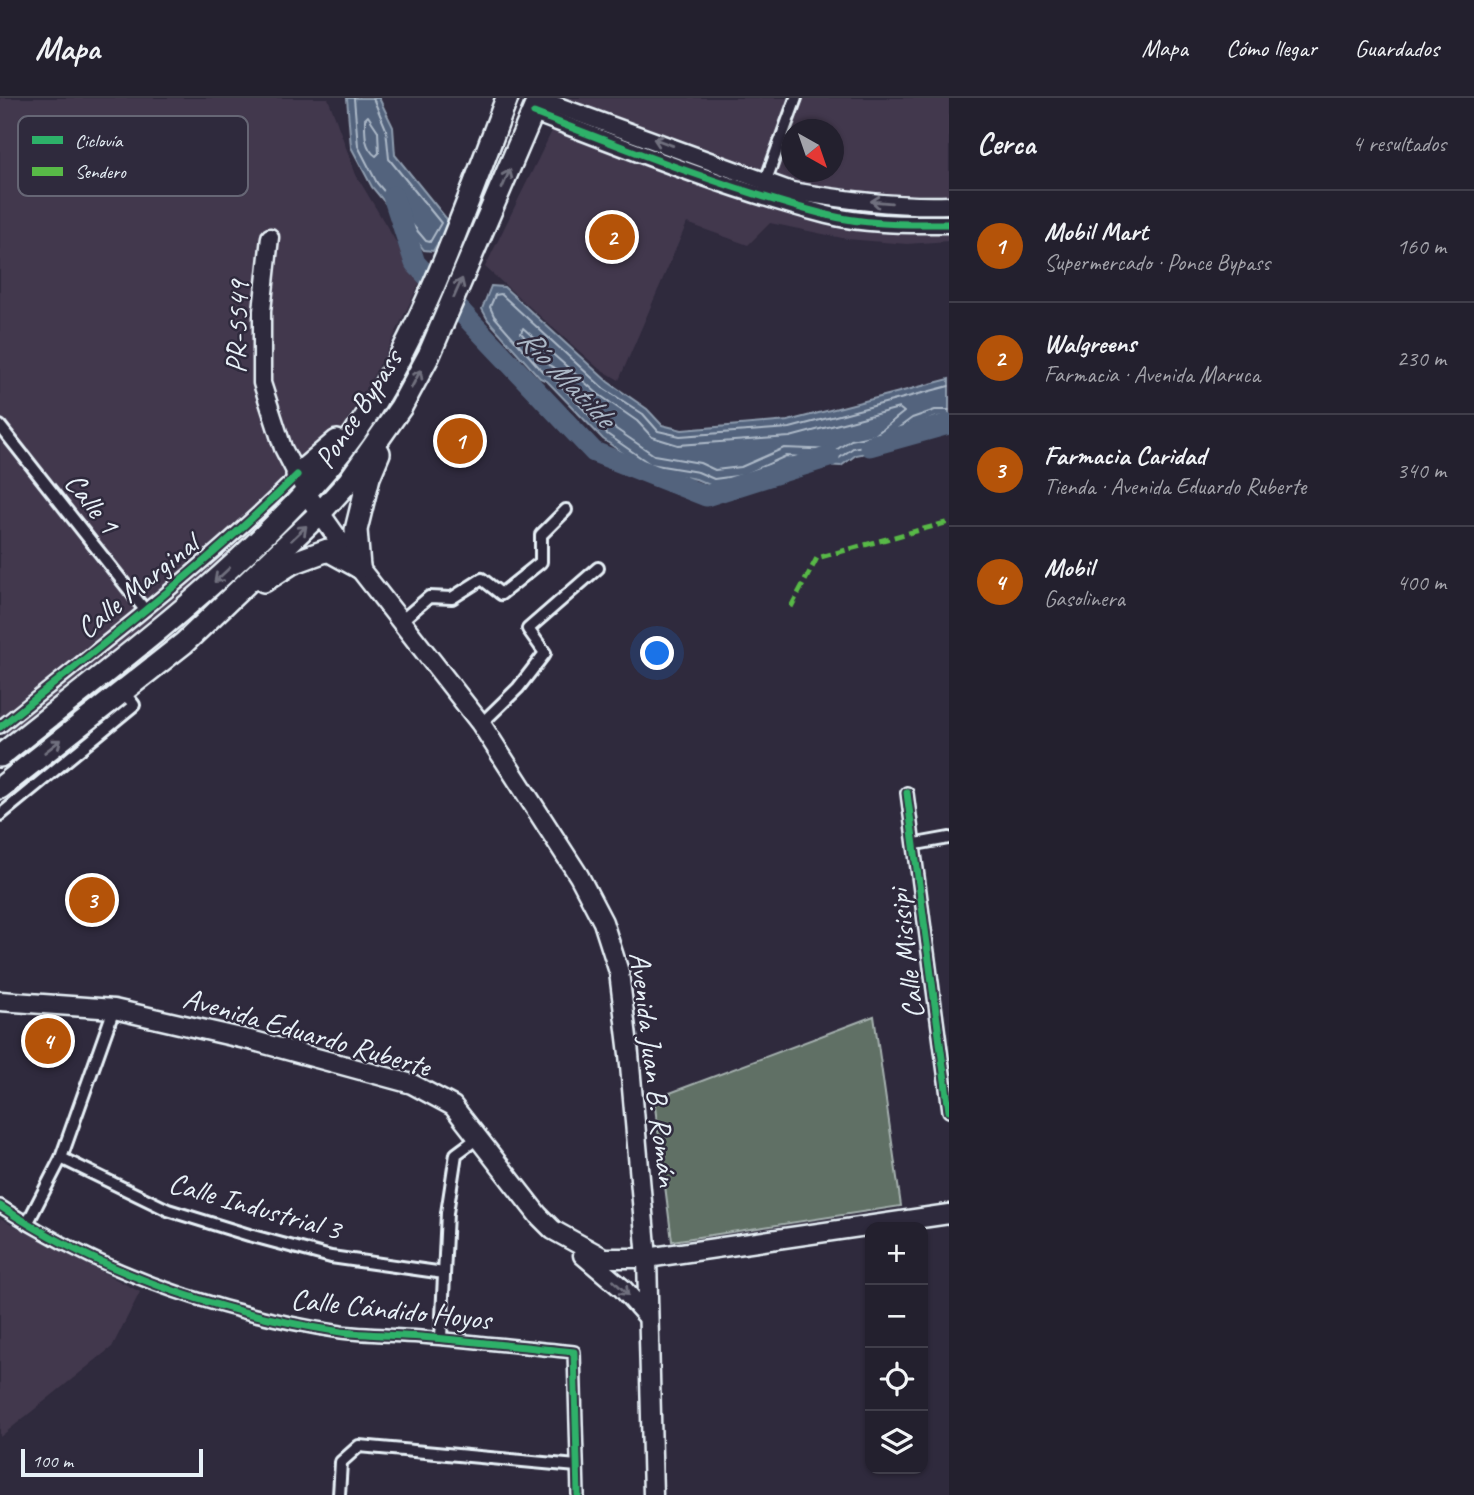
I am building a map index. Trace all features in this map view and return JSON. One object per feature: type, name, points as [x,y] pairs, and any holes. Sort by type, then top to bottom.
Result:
[{"type":"highway","name":"Ponce Bypass","points":[[0,756],[171,620],[225,572],[302,484],[363,420],[387,380],[417,320],[458,228],[507,98]]},
{"type":"highway","name":"Ponce Bypass","points":[[0,788],[184,643],[320,513],[349,481],[392,420],[438,334],[537,103]]},
{"type":"highway","points":[[359,567],[356,530],[369,477],[392,420]]},
{"type":"highway","points":[[213,616],[292,563],[322,552],[328,550],[359,567]]},
{"type":"main road","name":"Avenida Juan B. Román","points":[[302,484],[359,567],[481,724],[579,876],[603,922],[619,972],[647,1258],[653,1495]]},
{"type":"main road","name":"Avenida Eduardo Ruberte","points":[[0,1001],[114,1009],[254,1041],[411,1084],[453,1105],[522,1195],[553,1230],[604,1258],[647,1258],[949,1214]]},
{"type":"main road","points":[[553,1230],[623,1289],[648,1317]]},
{"type":"street","points":[[766,180],[796,98]]},
{"type":"street","points":[[537,103],[792,191],[922,206],[949,205]]},
{"type":"street","points":[[537,103],[682,169],[828,215],[905,224],[949,224]]},
{"type":"street","name":"PR-5549","points":[[270,237],[262,311],[261,383],[283,448],[302,484]]},
{"type":"street","name":"Calle 1","points":[[0,426],[145,610]]},
{"type":"street","name":"Calle Marginal","points":[[0,727],[250,521],[302,484]]},
{"type":"street","points":[[401,621],[429,597],[452,598],[482,579],[501,594],[541,562],[541,535],[566,510]]},
{"type":"street","points":[[481,724],[519,688],[545,653],[528,629],[598,568]]},
{"type":"street","points":[[0,815],[134,705],[123,691]]},
{"type":"street","name":"Calle Misisipi","points":[[907,793],[946,1061],[949,1111]]},
{"type":"street","points":[[916,844],[949,838]]},
{"type":"street","points":[[27,1224],[61,1158],[114,1009]]},
{"type":"street","points":[[441,1338],[447,1213],[456,1154],[479,1137]]},
{"type":"street","name":"Calle Industrial 3","points":[[61,1158],[168,1210],[331,1257],[444,1273]]},
{"type":"street","name":"Calle Cándido Hoyos","points":[[0,1206],[27,1224],[123,1273],[208,1301],[290,1323],[345,1332],[441,1338],[574,1352],[578,1495]]},
{"type":"street","points":[[339,1495],[341,1462],[359,1446],[577,1466]]},
{"type":"shaded area","points":[[0,98],[328,98],[356,175],[420,282],[384,357],[345,424],[271,518],[153,622],[8,740],[0,729]]},
{"type":"shaded area","points":[[564,98],[949,98],[949,241],[907,244],[847,239],[770,223],[748,245],[687,223],[619,380],[597,367],[485,267],[554,127]]},
{"type":"shaded area","points":[[0,1218],[140,1292],[112,1347],[0,1437]]},
{"type":"green space","points":[[874,1016],[901,1206],[672,1241],[654,1099]]},
{"type":"water","points":[[347,98],[379,98],[393,127],[395,155],[450,223],[433,251],[424,250],[372,187],[351,147]]},
{"type":"water","points":[[491,286],[504,287],[608,382],[647,409],[662,425],[682,430],[788,421],[949,379],[949,416],[937,417],[915,425],[881,450],[856,455],[841,466],[787,463],[745,482],[712,486],[696,479],[648,471],[603,439],[547,381],[540,378],[488,320],[482,309]]},
{"type":"waterway","name":"Río Matilde","points":[[393,196],[415,263],[594,452],[706,496],[829,457]]},
{"type":"waterway","name":"Río Matilde","points":[[870,446],[949,424]]},
{"type":"marked path","points":[[791,607],[817,558],[949,522]]},
{"type":"cycle path","points":[[534,113],[716,181],[827,215],[872,222],[949,224]]},
{"type":"cycle path","points":[[0,727],[189,574],[297,475]]},
{"type":"cycle path","points":[[907,793],[949,1111]]},
{"type":"cycle path","points":[[0,1206],[39,1230],[121,1271],[207,1302],[251,1314],[341,1332],[574,1352],[578,1495]]},
{"type":"place","name":"Walgreens","points":[[612,237]]},
{"type":"place","name":"Mobil Mart","points":[[460,441]]},
{"type":"place","name":"Farmacia Caridad","points":[[92,900]]},
{"type":"place","name":"Mobil","points":[[48,1041]]}]
